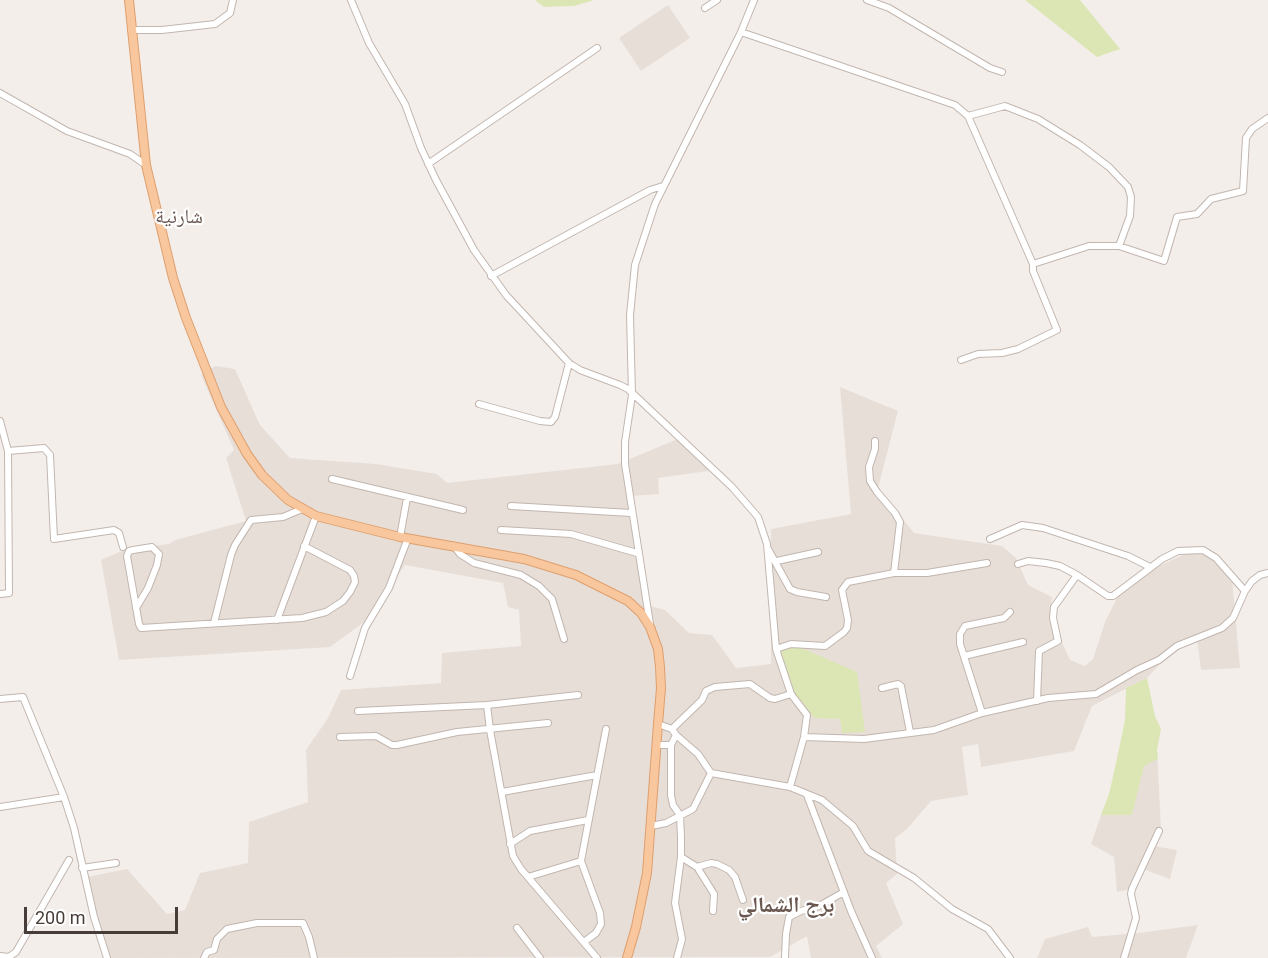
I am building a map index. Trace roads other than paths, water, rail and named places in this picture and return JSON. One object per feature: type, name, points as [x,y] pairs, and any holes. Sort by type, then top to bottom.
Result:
[{"type":"main road","points":[[129,0],[143,147],[173,278],[186,318],[230,426],[262,475],[279,492],[316,516],[404,538],[524,559],[576,575],[628,601],[641,613],[650,627],[658,649],[661,688],[645,884],[627,958]]},
{"type":"street","points":[[131,30],[207,27],[230,13],[233,0]]},
{"type":"street","points":[[351,0],[369,43],[405,104],[428,164],[462,230],[491,276],[517,309],[569,363],[580,370],[624,386],[715,470],[753,510],[762,523],[768,548],[776,649],[791,694],[807,715],[804,737],[790,787]]},
{"type":"street","points":[[705,8],[717,0]]},
{"type":"street","points":[[650,627],[631,513],[624,453],[632,395],[629,338],[632,283],[647,225],[663,186],[741,32],[754,0]]},
{"type":"street","points":[[867,0],[889,8],[990,68],[1002,72]]},
{"type":"street","points":[[741,32],[955,105],[968,116],[1034,264],[1036,278],[1057,330],[1018,349],[1002,353],[978,354],[961,360]]},
{"type":"street","points":[[428,164],[597,48]]},
{"type":"street","points":[[0,93],[67,131],[130,154],[146,165]]},
{"type":"street","points":[[968,116],[1005,106],[1038,119],[1080,145],[1109,167],[1128,187],[1131,197],[1130,216],[1119,246]]},
{"type":"street","points":[[1034,264],[1089,246],[1119,246],[1164,261],[1177,217],[1197,214],[1211,199],[1244,191],[1246,138],[1252,129],[1268,118]]},
{"type":"street","points":[[130,154],[143,147]]},
{"type":"street","points":[[491,276],[650,190],[663,186]]},
{"type":"street","points":[[479,404],[551,422],[555,417],[569,363]]},
{"type":"street","points":[[0,420],[8,451],[9,593],[0,594]]},
{"type":"street","points":[[875,441],[869,467],[870,481],[896,513],[900,522],[894,573]]},
{"type":"street","points":[[8,451],[44,448],[50,455],[54,539],[114,530],[119,533],[123,546]]},
{"type":"street","points":[[332,479],[463,510]]},
{"type":"street","points":[[350,676],[364,628],[388,588],[404,538],[407,498]]},
{"type":"street","points":[[511,506],[631,513]]},
{"type":"street","points":[[214,623],[231,555],[251,520],[283,517],[302,509]]},
{"type":"street","points":[[277,620],[316,516]]},
{"type":"street","points":[[990,539],[1022,525],[1043,528],[1128,556],[1150,567]]},
{"type":"street","points":[[501,530],[571,534],[638,554]]},
{"type":"street","points":[[136,608],[158,565],[159,554],[153,548],[133,550],[127,553],[127,559],[136,608],[139,624],[142,628],[302,618],[326,612],[343,600],[355,582],[354,576],[350,570],[304,546]]},
{"type":"street","points":[[453,546],[467,560],[521,575],[539,586],[552,599],[564,639]]},
{"type":"street","points":[[768,548],[777,561],[788,586],[793,591],[826,597]]},
{"type":"street","points":[[1018,564],[1028,561],[1060,566],[1111,596],[1150,567],[1178,551],[1203,550],[1216,558],[1245,591]]},
{"type":"street","points":[[777,561],[818,552]]},
{"type":"street","points":[[776,649],[791,644],[822,646],[829,644],[844,632],[848,624],[842,594],[845,584],[894,573],[927,573],[987,563]]},
{"type":"street","points":[[804,737],[848,740],[934,730],[982,713],[1037,700],[1102,692],[1137,670],[1160,660],[1178,646],[1222,628],[1233,618],[1252,581],[1268,573]]},
{"type":"street","points":[[1037,700],[1039,651],[1058,641],[1053,618],[1054,607],[1077,575]]},
{"type":"street","points":[[982,713],[959,639],[961,630],[965,626],[1004,618],[1010,612]]},
{"type":"street","points":[[964,656],[1023,642]]},
{"type":"street","points":[[677,958],[682,939],[675,903],[681,857],[680,815],[673,805],[671,795],[671,745],[674,732],[702,700],[706,691],[716,687],[750,684],[775,699],[791,694]]},
{"type":"street","points":[[882,688],[898,684],[901,686],[910,732]]},
{"type":"street","points":[[358,711],[487,705],[578,695]]},
{"type":"street","points":[[0,699],[24,697],[74,828],[94,917],[107,958]]},
{"type":"street","points":[[487,705],[510,844],[517,862],[597,958]]},
{"type":"street","points":[[340,737],[376,736],[392,745],[397,745],[450,733],[548,723]]},
{"type":"street","points":[[658,724],[674,732],[698,754],[711,772],[790,787],[822,800],[844,817],[868,851],[914,878],[952,909],[988,928],[1010,958]]},
{"type":"street","points":[[584,942],[596,933],[601,924],[581,861],[606,729]]},
{"type":"street","points":[[656,744],[671,745]]},
{"type":"street","points":[[651,826],[666,823],[693,809],[711,772]]},
{"type":"street","points":[[502,792],[597,775]]},
{"type":"street","points":[[807,795],[872,958]]},
{"type":"street","points":[[0,807],[64,797]]},
{"type":"street","points":[[510,844],[530,831],[588,820]]},
{"type":"street","points":[[1124,958],[1136,918],[1132,889],[1159,831]]},
{"type":"street","points":[[681,857],[697,867],[714,894],[713,911]]},
{"type":"street","points":[[0,956],[9,957],[16,952],[69,860]]},
{"type":"street","points":[[528,877],[581,861]]},
{"type":"street","points":[[82,868],[116,863]]},
{"type":"street","points":[[697,867],[711,863],[729,870],[735,877],[743,900]]},
{"type":"street","points":[[785,958],[789,917],[819,906],[844,892]]},
{"type":"street","points":[[204,958],[207,952],[214,950],[217,939],[227,929],[257,922],[303,923],[314,958]]},
{"type":"street","points":[[517,928],[540,958]]},
{"type":"district","name":"شارنية","points":[[179,218]]},
{"type":"district","name":"برج الشمالي","points":[[786,906]]}]
